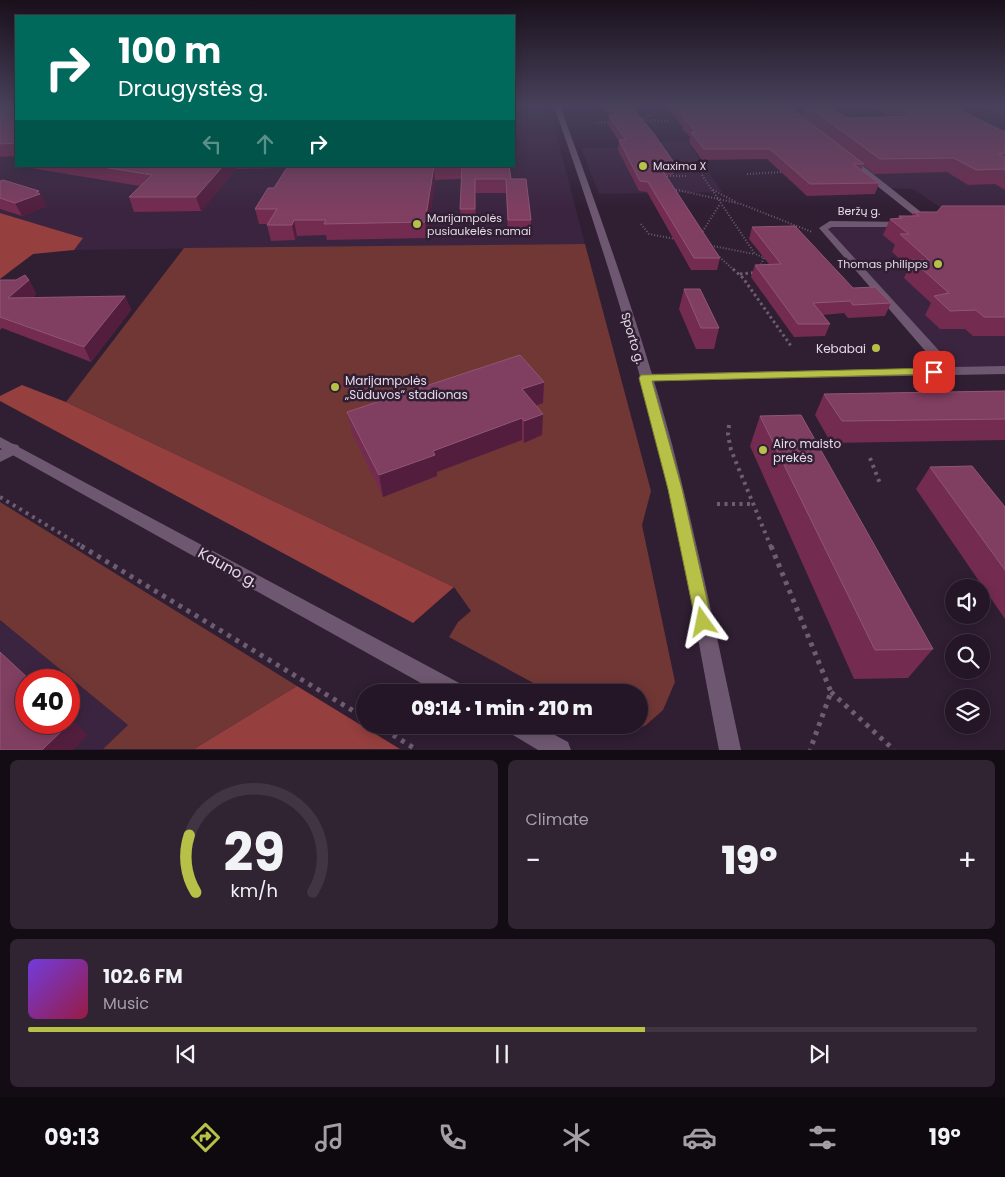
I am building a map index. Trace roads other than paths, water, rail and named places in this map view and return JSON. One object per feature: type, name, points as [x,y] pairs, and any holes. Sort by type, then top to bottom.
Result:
[{"type":"street","name":"Sporto g.","points":[[569,141],[603,239],[645,378],[675,489],[730,750]]},
{"type":"street","name":"Beržų g.","points":[[841,153],[929,223],[830,224],[823,228],[951,372]]},
{"type":"street","points":[[645,378],[1005,370]]},
{"type":"street","name":"Kauno g.","points":[[4,449],[441,684]]},
{"type":"street","points":[[531,734],[560,750]]},
{"type":"place","name":"Maxima X","points":[[643,166]]},
{"type":"place","name":"Marijampolės pusiaukelės namai","points":[[417,224]]},
{"type":"place","name":"Thomas philipps","points":[[938,264]]},
{"type":"place","name":"Kebabai","points":[[876,348]]},
{"type":"place","name":"Marijampolės „Sūduvos“ stadionas","points":[[335,387]]},
{"type":"place","name":"Airo maisto prekės","points":[[763,450]]}]
